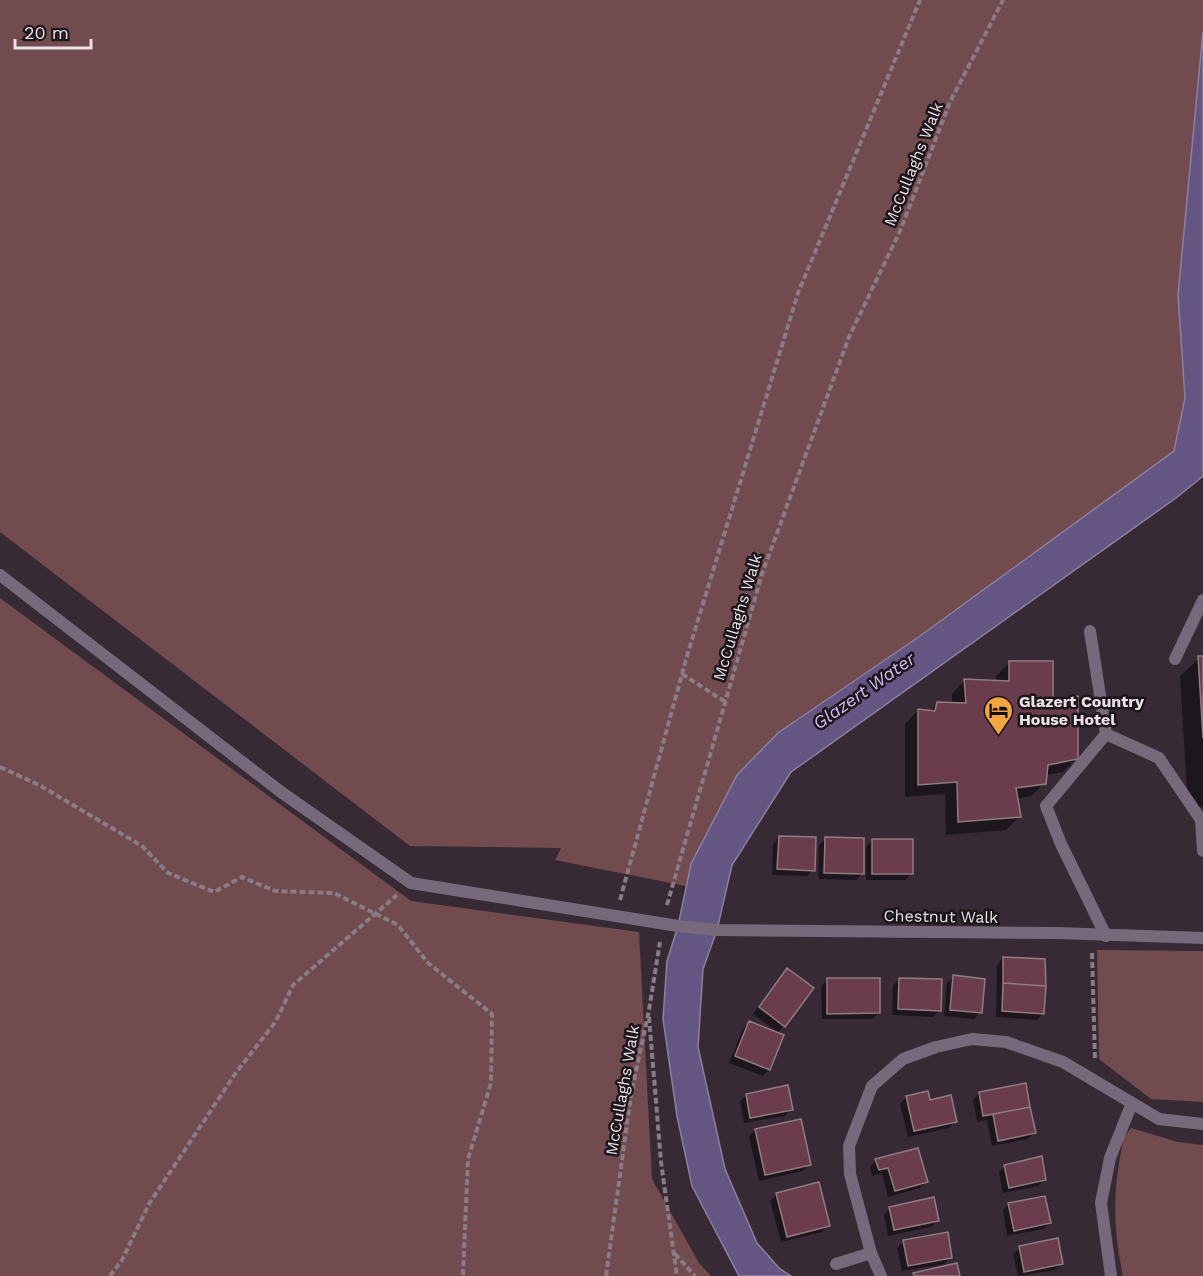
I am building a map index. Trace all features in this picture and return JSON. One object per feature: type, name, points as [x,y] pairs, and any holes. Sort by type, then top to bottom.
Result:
[{"type":"street","points":[[0,575],[281,792],[411,883]]},
{"type":"street","points":[[1175,659],[1203,600]]},
{"type":"street","points":[[1090,631],[1106,734],[1046,806],[1106,936]]},
{"type":"street","points":[[1106,734],[1159,758],[1202,820],[1203,851]]},
{"type":"street","name":"Chestnut Walk","points":[[411,883],[616,915],[662,925],[717,930],[1058,933],[1091,936],[1203,938]]},
{"type":"street","points":[[880,1276],[871,1253],[850,1174],[849,1146],[872,1086],[903,1059],[936,1047],[972,1039],[1006,1042],[1064,1062],[1158,1119],[1203,1124]]},
{"type":"street","points":[[1111,1276],[1101,1203],[1110,1158],[1132,1103]]},
{"type":"street","points":[[836,1264],[871,1253]]},
{"type":"path","points":[[616,915],[682,674],[798,292],[920,0]]},
{"type":"path","name":"McCullaghs Walk","points":[[606,1276],[631,1095],[649,1010],[662,925],[762,574],[849,337],[900,231],[950,102],[1003,0]]},
{"type":"path","points":[[682,674],[724,701]]},
{"type":"path","points":[[0,767],[41,786],[142,846],[168,873],[214,892],[242,877],[275,891],[334,892],[398,925],[428,963],[492,1014],[490,1083],[468,1159],[463,1276]]},
{"type":"path","points":[[110,1276],[122,1260],[149,1204],[235,1074],[276,1021],[293,985],[411,883]]},
{"type":"path","points":[[1091,936],[1096,1081]]},
{"type":"path","points":[[649,1010],[661,1162],[677,1276]]},
{"type":"path","points":[[674,1253],[695,1276]]},
{"type":"shaded area","points":[[0,0],[1203,0],[1203,31],[1178,295],[1185,398],[1174,451],[920,636],[778,733],[691,864],[686,886],[555,860],[561,848],[410,846],[0,532]]},
{"type":"shaded area","points":[[0,598],[411,901],[639,932],[652,1179],[699,1263],[711,1276],[0,1276]]},
{"type":"shaded area","points":[[1097,950],[1203,951],[1203,1102],[1151,1099],[1099,1059]]},
{"type":"shaded area","points":[[1131,1128],[1178,1142],[1203,1145],[1203,1276],[1123,1276],[1115,1206],[1124,1137]]},
{"type":"water","name":"Glazert Water","points":[[1203,31],[1203,476],[1176,498],[791,772],[732,865],[717,930],[703,969],[698,1047],[725,1169],[757,1243],[780,1269],[791,1276],[739,1276],[692,1186],[677,1116],[663,1019],[667,961],[678,926],[691,864],[737,775],[778,733],[920,636],[1174,451],[1185,398],[1178,295]]},
{"type":"building","points":[[1198,656],[1203,656],[1203,738]]},
{"type":"building","name":"Glazert Country House Hotel","points":[[1009,661],[1053,661],[1053,699],[1078,696],[1078,759],[1048,765],[1046,784],[1016,788],[1021,817],[958,822],[957,782],[918,785],[918,709],[935,711],[937,702],[966,703],[964,679],[1009,681]]},
{"type":"building","points":[[779,836],[816,837],[815,871],[777,869]]},
{"type":"building","points":[[825,837],[864,838],[864,874],[824,873]]},
{"type":"building","points":[[872,839],[913,839],[913,874],[872,874]]},
{"type":"building","points":[[1003,957],[1045,959],[1046,986],[1003,983]]},
{"type":"building","points":[[787,968],[814,988],[785,1027],[759,1007]]},
{"type":"building","points":[[953,975],[985,979],[982,1013],[950,1010]]},
{"type":"building","points":[[827,978],[880,978],[880,1013],[827,1014]]},
{"type":"building","points":[[899,978],[942,979],[941,1011],[898,1009]]},
{"type":"building","points":[[1003,983],[1046,986],[1044,1014],[1002,1011]]},
{"type":"building","points":[[749,1021],[784,1035],[770,1070],[735,1056]]},
{"type":"building","points":[[1026,1083],[1030,1107],[983,1116],[979,1092]]},
{"type":"building","points":[[788,1085],[793,1110],[750,1118],[746,1094]]},
{"type":"building","points":[[928,1091],[930,1100],[951,1095],[957,1122],[914,1131],[906,1096]]},
{"type":"building","points":[[1030,1107],[1036,1133],[998,1141],[993,1114]]},
{"type":"building","points":[[801,1119],[811,1165],[765,1175],[755,1129]]},
{"type":"building","points":[[918,1148],[928,1182],[895,1191],[888,1168],[879,1170],[875,1159]]},
{"type":"building","points":[[1042,1156],[1046,1180],[1009,1188],[1004,1165]]},
{"type":"building","points":[[819,1182],[830,1226],[787,1237],[776,1193]]},
{"type":"building","points":[[1045,1196],[1051,1223],[1014,1231],[1008,1203]]},
{"type":"building","points":[[934,1197],[939,1221],[894,1230],[889,1207]]},
{"type":"building","points":[[948,1232],[952,1258],[908,1266],[903,1240]]},
{"type":"building","points":[[1058,1238],[1063,1264],[1024,1272],[1019,1246]]},
{"type":"building","points":[[957,1263],[960,1276],[914,1276],[913,1273]]},
{"type":"place","name":"Glazert Country House Hotel","points":[[998,736]]}]
